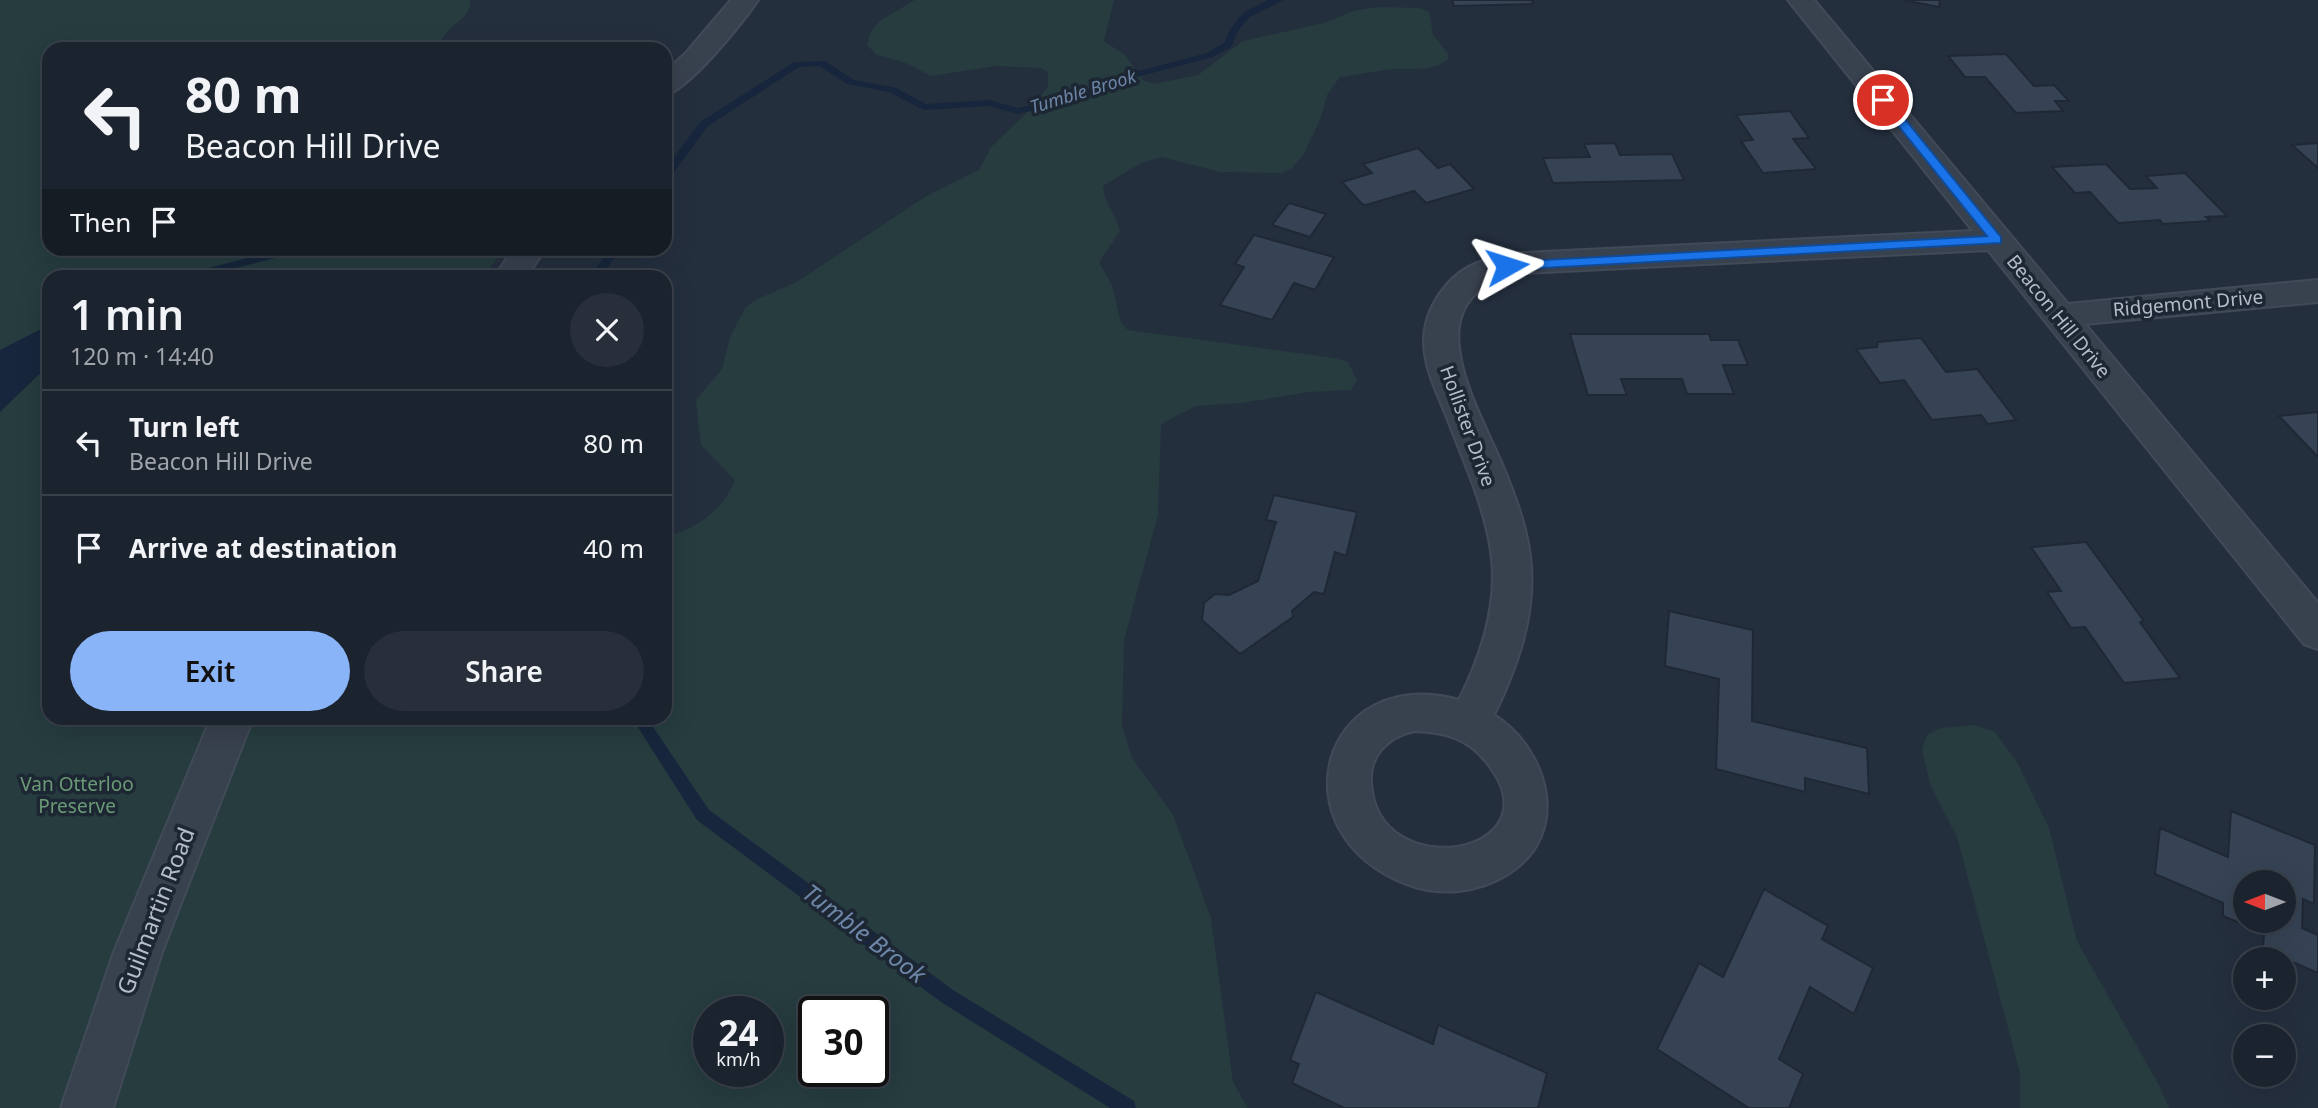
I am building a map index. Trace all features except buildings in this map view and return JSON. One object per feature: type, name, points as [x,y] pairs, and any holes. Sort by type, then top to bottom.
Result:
[{"type":"street","points":[[672,80],[694,60],[745,0]]},
{"type":"street","name":"Beacon Hill Drive","points":[[1801,0],[2318,632]]},
{"type":"street","name":"Hollister Drive","points":[[1469,722],[1493,675],[1507,634],[1514,589],[1511,553],[1501,515],[1449,381],[1443,355],[1441,333],[1445,312],[1457,293],[1474,278],[1493,268],[1522,263],[1997,240]]},
{"type":"street","name":"Ridgemont Drive","points":[[2059,316],[2318,291]]},
{"type":"street","name":"Guilmartin Road","points":[[87,1108],[138,952],[229,725]]},
{"type":"green space","name":"Van Otterloo Preserve","points":[[0,0],[470,0],[467,13],[441,42],[42,42],[42,256],[499,256],[488,270],[42,270],[42,725],[672,725],[672,535],[698,524],[716,510],[735,480],[701,445],[696,400],[722,369],[730,337],[745,308],[755,300],[797,282],[925,197],[979,170],[991,147],[1034,106],[1048,86],[1048,72],[1040,68],[996,66],[931,76],[906,63],[877,55],[867,45],[871,31],[881,20],[915,0],[1114,0],[1104,41],[1125,55],[1143,80],[1154,84],[1198,75],[1243,41],[1324,23],[1354,11],[1376,7],[1419,8],[1429,12],[1433,35],[1447,52],[1449,59],[1430,68],[1340,77],[1327,95],[1320,120],[1303,155],[1292,168],[1281,173],[1220,172],[1162,157],[1141,163],[1103,186],[1120,231],[1099,262],[1112,286],[1121,323],[1128,330],[1334,358],[1348,362],[1357,381],[1351,390],[1309,392],[1241,403],[1196,406],[1161,424],[1158,515],[1124,640],[1122,726],[1132,758],[1173,815],[1211,918],[1233,1082],[1248,1108],[0,1108]]},
{"type":"green space","points":[[1975,725],[1995,732],[2017,762],[2049,828],[2077,941],[2159,1085],[2169,1108],[2020,1108],[2020,1073],[1957,837],[1930,784],[1922,749],[1927,735],[1941,728]]},
{"type":"water","points":[[42,329],[42,372],[0,412],[0,350]]},
{"type":"waterway","name":"Tumble Brook","points":[[672,167],[704,124],[797,64],[822,63],[851,82],[892,90],[924,107],[989,103],[1018,111],[1072,98],[1134,75],[1210,55],[1228,45],[1246,15],[1279,0]]},
{"type":"waterway","points":[[215,270],[267,256]]},
{"type":"waterway","name":"Tumble Brook","points":[[600,270],[611,256]]},
{"type":"waterway","name":"Tumble Brook","points":[[644,725],[703,815],[947,996],[1127,1108]]},
{"type":"route","points":[[1507,266],[1522,263],[1997,240],[1883,100]]}]
